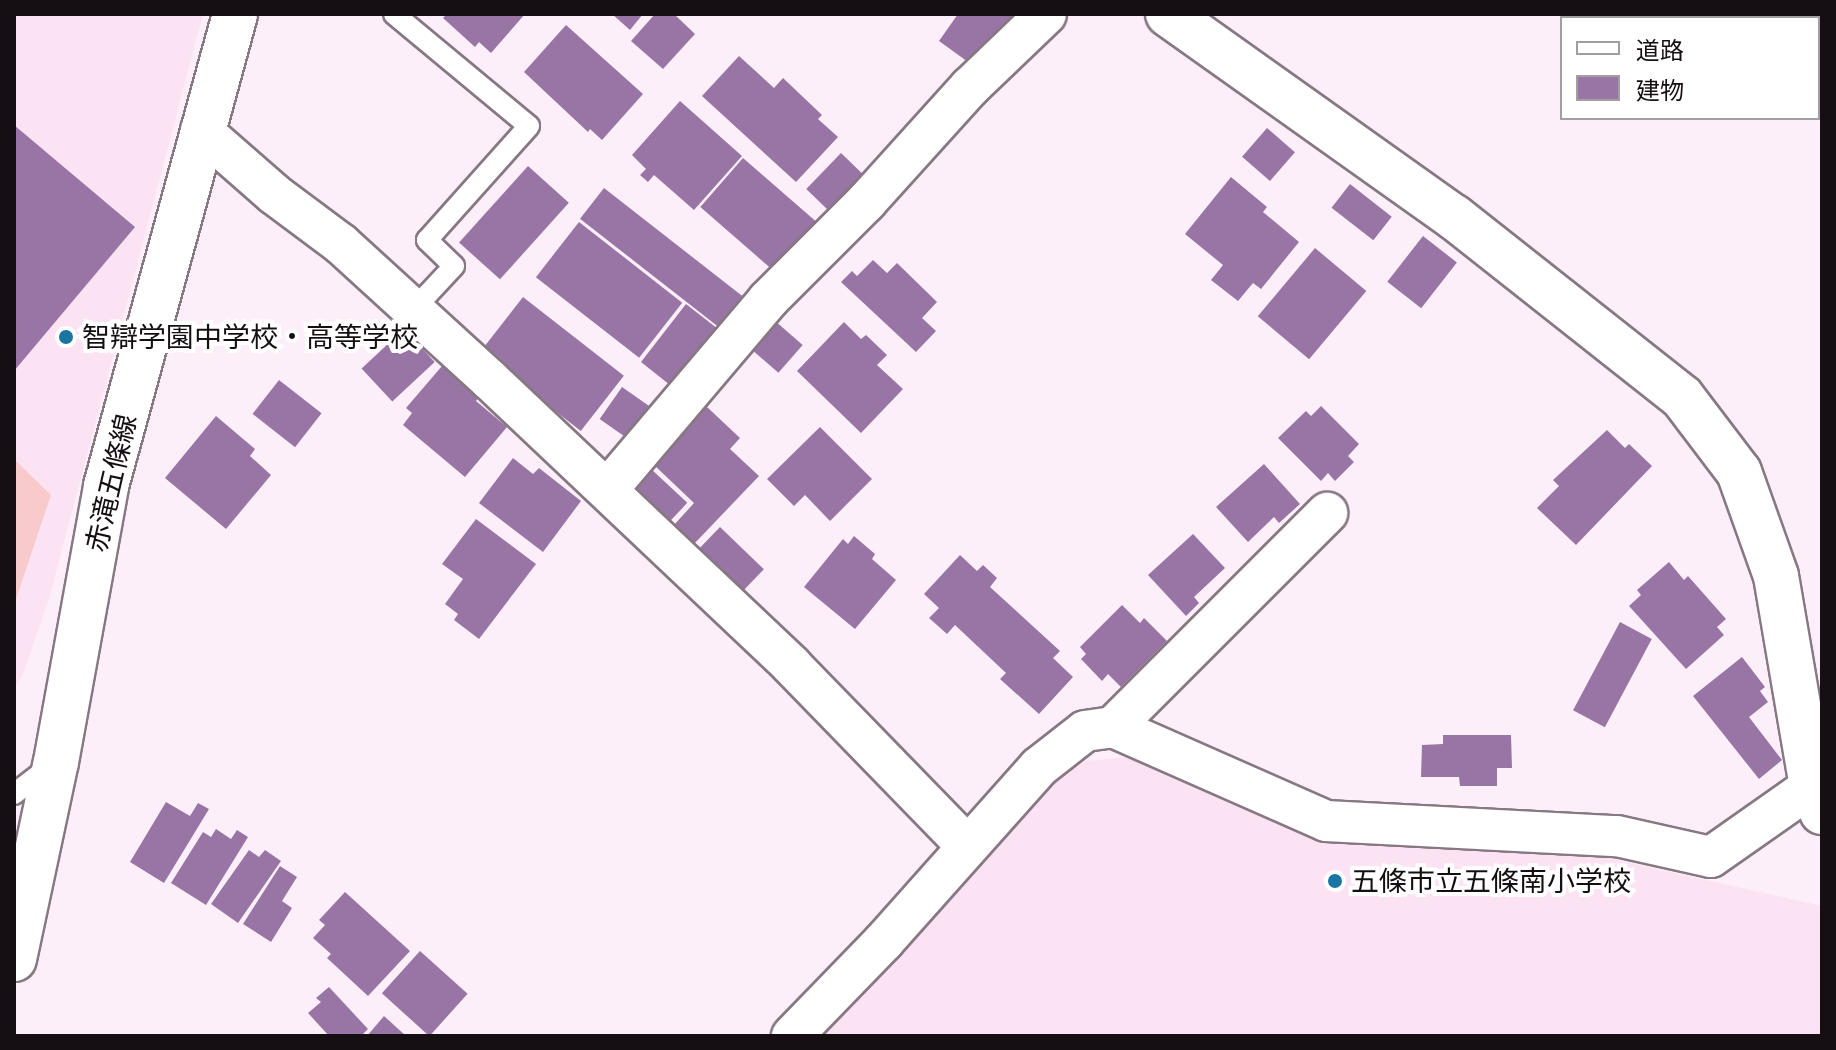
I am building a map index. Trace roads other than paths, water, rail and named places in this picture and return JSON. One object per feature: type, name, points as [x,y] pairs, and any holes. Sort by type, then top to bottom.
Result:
[{"type":"street","name":"赤滝五條線","points":[[14,959],[56,762],[106,486],[235,14]]},
{"type":"street","points":[[607,490],[768,300],[866,202],[970,87],[1046,14]]},
{"type":"street","points":[[792,1036],[884,941],[966,845],[1039,767],[1085,731],[1113,727],[1326,821],[1617,836],[1711,857],[1819,787],[1776,576],[1739,472],[1682,397],[1454,217],[1168,14]]},
{"type":"street","points":[[201,130],[274,194],[341,244],[607,490],[792,666],[966,845]]},
{"type":"street","points":[[1113,727],[1327,513]]},
{"type":"lane","points":[[394,14],[529,126],[427,240],[454,266],[413,310]]},
{"type":"lane","points":[[14,794],[56,762]]},
{"type":"place","name":"智辯学園中学校・高等学校","points":[[66,337]]},
{"type":"place","name":"五條市立五條南小学校","points":[[1335,881]]}]
